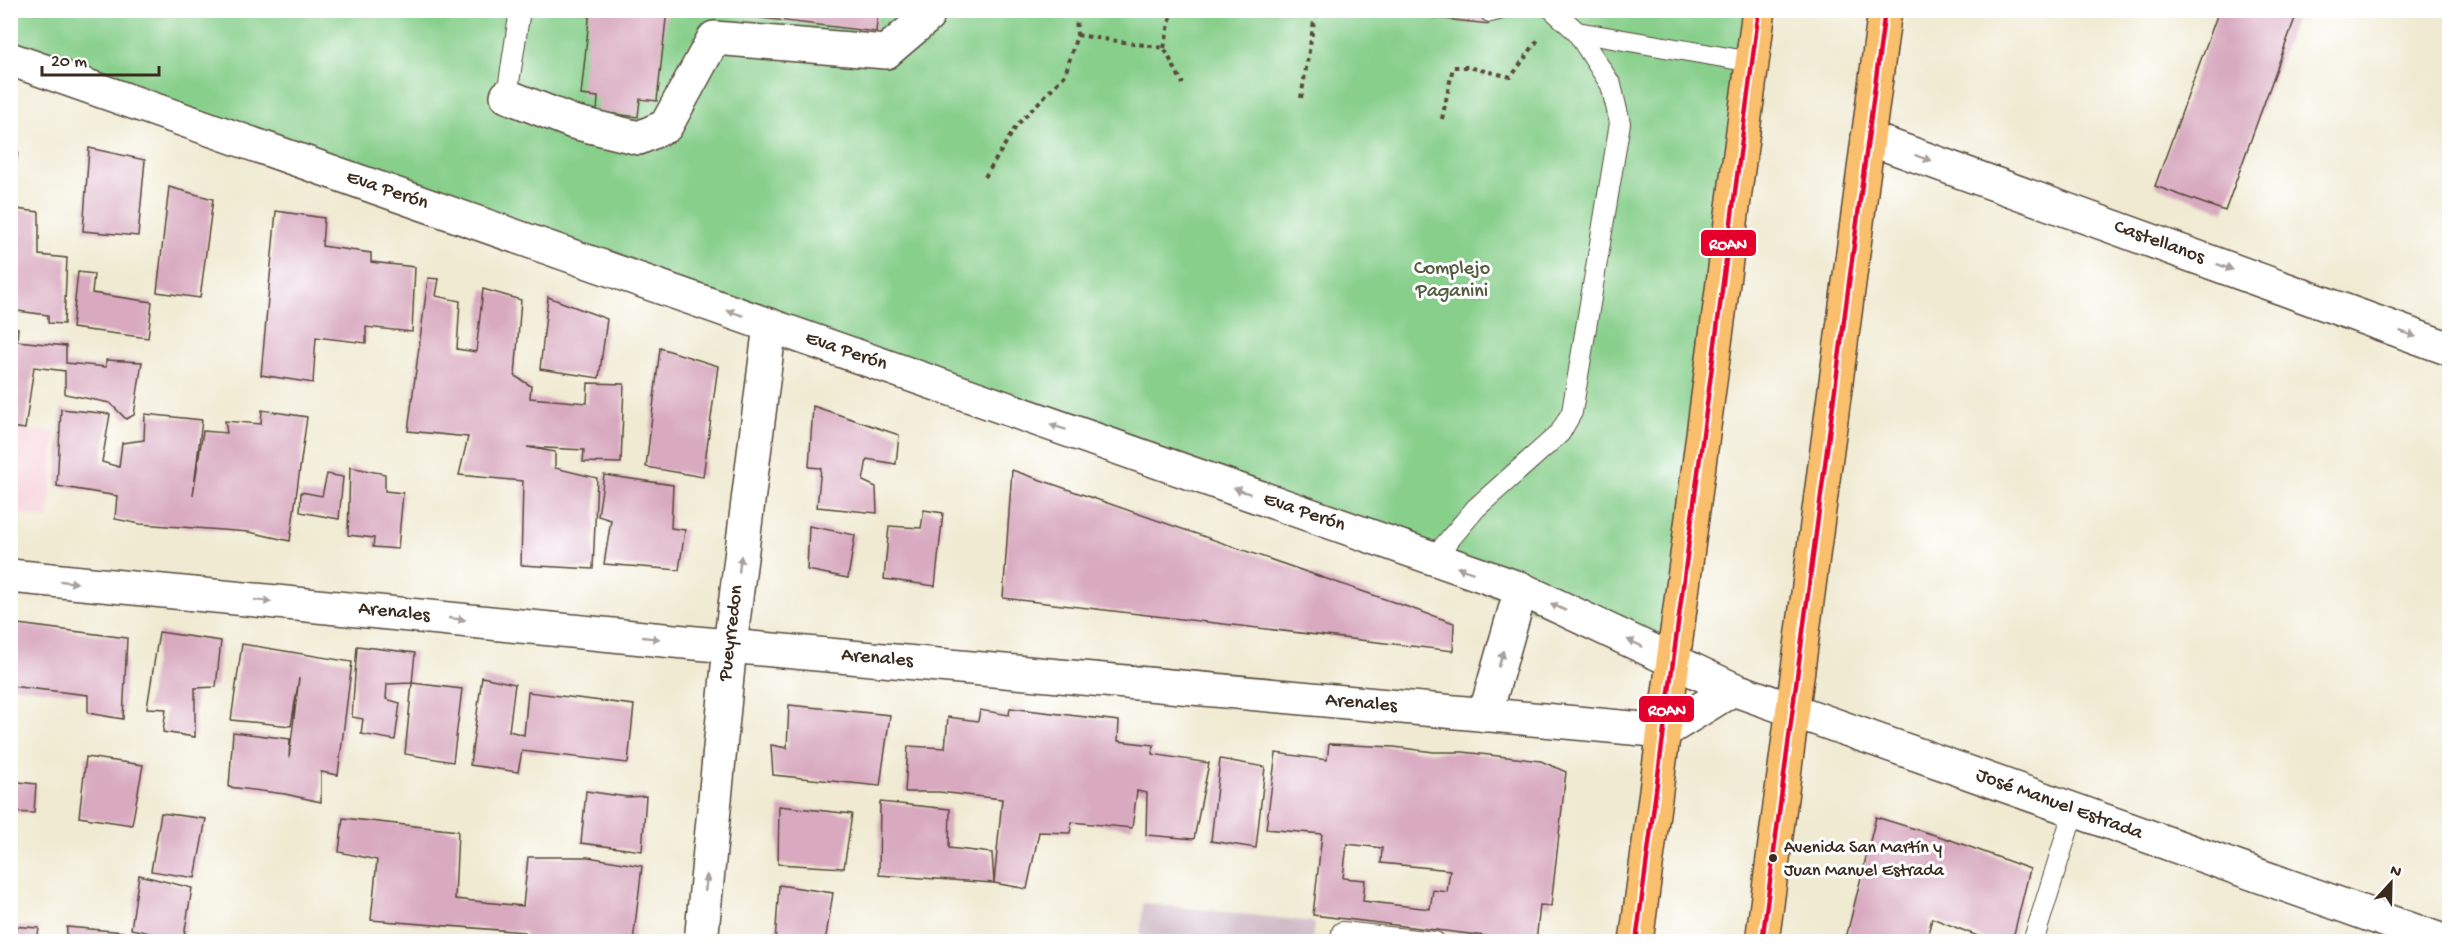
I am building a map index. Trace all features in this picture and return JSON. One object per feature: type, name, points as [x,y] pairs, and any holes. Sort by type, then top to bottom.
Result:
[{"type":"main road","points":[[1636,942],[1758,10]]},
{"type":"main road","points":[[1762,942],[1885,10]]},
{"type":"street","points":[[507,96],[573,122],[639,138],[666,126],[714,38],[886,52],[927,17]]},
{"type":"street","name":"Eva Perón","points":[[10,59],[1521,589],[1674,661]]},
{"type":"street","name":"Castellanos","points":[[1868,138],[2450,348]]},
{"type":"street","name":"Pueyrredon","points":[[700,942],[730,646],[770,325]]},
{"type":"street","name":"Arenales","points":[[10,576],[730,646],[1665,731]]},
{"type":"street","points":[[1485,715],[1521,589]]},
{"type":"street","name":"José Manuel Estrada","points":[[1674,661],[1733,689],[1793,711],[2446,942]]},
{"type":"street","points":[[1665,731],[1733,689]]},
{"type":"lane","points":[[507,96],[519,10]]},
{"type":"lane","points":[[1433,559],[1476,508],[1560,433],[1572,412],[1620,123],[1611,86],[1577,32],[1555,12]]},
{"type":"lane","points":[[1577,32],[1752,62]]},
{"type":"lane","points":[[2033,942],[2074,810]]},
{"type":"lane","points":[[1342,932],[1435,942]]},
{"type":"path","points":[[985,177],[1017,125],[1065,75],[1077,35],[1076,10]]},
{"type":"path","points":[[1172,10],[1164,48],[1183,84]]},
{"type":"path","points":[[1301,98],[1316,10]]},
{"type":"path","points":[[1442,119],[1453,67],[1468,67],[1511,77],[1555,12]]},
{"type":"path","points":[[1077,35],[1164,48]]},
{"type":"shaded area","points":[[10,427],[55,432],[49,519],[11,512]]},
{"type":"shaded area","points":[[1143,903],[1314,922],[1312,941],[1140,941]]},
{"type":"green space","name":"Complejo Paganini","points":[[11,10],[1759,11],[1674,661],[11,59]]},
{"type":"building","points":[[590,10],[667,10],[657,101],[640,99],[638,117],[597,112],[598,97],[581,95]]},
{"type":"building","points":[[695,10],[878,10],[876,32]]},
{"type":"building","points":[[1399,10],[1490,10],[1489,24],[1399,14]]},
{"type":"building","points":[[2219,10],[2298,10],[2225,211],[2155,186]]},
{"type":"building","points":[[89,148],[145,160],[138,236],[83,231]]},
{"type":"building","points":[[10,150],[18,151],[13,188],[17,188],[16,209],[39,212],[39,255],[67,258],[64,324],[48,323],[48,315],[10,310],[14,253],[10,253]]},
{"type":"building","points":[[169,187],[213,199],[200,298],[157,292]]},
{"type":"building","points":[[276,211],[324,218],[322,246],[371,253],[371,262],[415,267],[412,332],[366,327],[366,343],[316,337],[313,383],[261,375]]},
{"type":"building","points":[[78,272],[94,274],[92,293],[152,302],[148,338],[72,328]]},
{"type":"building","points":[[428,278],[439,279],[436,296],[460,301],[457,349],[476,352],[483,289],[521,300],[515,376],[531,386],[530,398],[587,403],[588,383],[624,384],[621,463],[583,462],[584,450],[527,447],[555,452],[555,468],[597,478],[593,569],[521,565],[523,481],[459,475],[468,437],[408,431]]},
{"type":"building","points":[[548,297],[607,319],[599,378],[540,369]]},
{"type":"building","points":[[10,327],[18,328],[17,341],[66,346],[66,363],[106,367],[106,360],[142,362],[134,415],[126,419],[110,403],[65,394],[65,371],[34,367],[25,429],[10,427]]},
{"type":"building","points":[[660,348],[718,366],[703,477],[646,467]]},
{"type":"building","points":[[813,406],[899,435],[896,464],[867,459],[863,481],[876,487],[877,513],[817,507],[821,468],[809,467]]},
{"type":"building","points":[[61,409],[110,414],[102,462],[119,467],[122,443],[144,440],[145,414],[202,420],[193,495],[203,431],[227,433],[225,421],[261,424],[262,410],[307,417],[290,541],[249,532],[140,524],[115,519],[117,496],[57,486]]},
{"type":"building","points":[[350,467],[385,474],[385,491],[403,493],[398,549],[373,547],[374,538],[348,535]]},
{"type":"building","points":[[1012,470],[1454,623],[1453,651],[1003,598]]},
{"type":"building","points":[[327,474],[343,477],[339,519],[300,512],[301,492],[322,496]]},
{"type":"building","points":[[604,475],[673,485],[671,528],[685,530],[679,570],[604,564],[611,520],[598,516]]},
{"type":"building","points":[[924,510],[943,513],[935,586],[884,579],[889,526],[921,528]]},
{"type":"building","points":[[809,526],[855,535],[848,578],[807,570]]},
{"type":"building","points":[[10,623],[127,638],[123,719],[88,713],[88,695],[10,686]]},
{"type":"building","points":[[159,632],[221,641],[216,687],[195,688],[195,737],[163,732],[166,709],[147,708]]},
{"type":"building","points":[[242,644],[352,662],[338,775],[321,772],[321,802],[285,794],[229,787],[233,732],[290,739],[289,758],[299,678],[291,726],[231,720]]},
{"type":"building","points":[[357,646],[415,653],[412,683],[387,684],[386,699],[400,703],[395,740],[361,734],[363,719],[352,717]]},
{"type":"building","points":[[482,677],[515,684],[509,731],[524,735],[528,692],[634,705],[628,763],[522,751],[518,772],[470,765]]},
{"type":"building","points":[[412,683],[462,689],[453,762],[405,754]]},
{"type":"building","points":[[789,705],[890,715],[880,786],[773,775],[771,745],[787,748]]},
{"type":"building","points":[[1010,708],[1119,721],[1118,741],[1154,745],[1152,754],[1209,763],[1194,839],[1146,835],[1147,793],[1137,791],[1132,828],[1072,822],[1070,833],[1039,832],[1027,889],[994,883],[1002,799],[939,792],[905,792],[908,746],[945,748],[948,717],[978,721],[980,710],[1009,715]]},
{"type":"building","points":[[1329,744],[1394,747],[1541,761],[1566,772],[1551,906],[1540,905],[1536,942],[1313,915],[1322,834],[1266,829],[1276,753],[1327,760]],"holes":[[[1347,844],[1382,848],[1381,863],[1450,870],[1447,892],[1433,890],[1430,909],[1363,901],[1365,880],[1343,878]]]},
{"type":"building","points":[[86,757],[143,765],[132,825],[79,817]]},
{"type":"building","points":[[1220,759],[1265,767],[1256,848],[1211,841]]},
{"type":"building","points":[[10,781],[36,784],[34,813],[10,812]]},
{"type":"building","points":[[586,791],[627,797],[646,796],[642,851],[581,843]]},
{"type":"building","points":[[880,802],[950,809],[949,848],[992,853],[994,883],[879,875]]},
{"type":"building","points":[[779,806],[852,814],[844,868],[778,864]]},
{"type":"building","points":[[161,813],[206,819],[195,878],[151,871]]},
{"type":"building","points":[[1876,817],[1951,840],[2030,869],[2012,942],[1993,942],[1932,918],[1926,942],[1845,942]]},
{"type":"building","points":[[343,818],[458,831],[455,899],[523,906],[528,857],[588,857],[642,866],[633,942],[604,939],[609,942],[526,942],[525,932],[371,920],[377,860],[339,852]]},
{"type":"building","points":[[139,875],[192,888],[183,942],[163,942],[164,936],[131,929]]},
{"type":"building","points":[[779,885],[833,893],[825,942],[775,942]]},
{"type":"building","points":[[10,926],[39,928],[37,942],[10,942]]},
{"type":"building","points":[[67,927],[124,932],[123,942],[66,942]]},
{"type":"transit line","name":"ROAN","points":[[1636,942],[1759,10]]},
{"type":"transit line","name":"ROAN","points":[[1762,942],[1885,10]]},
{"type":"place","name":"Avenida San Martín y Juan Manuel Estrada","points":[[1773,858]]}]
